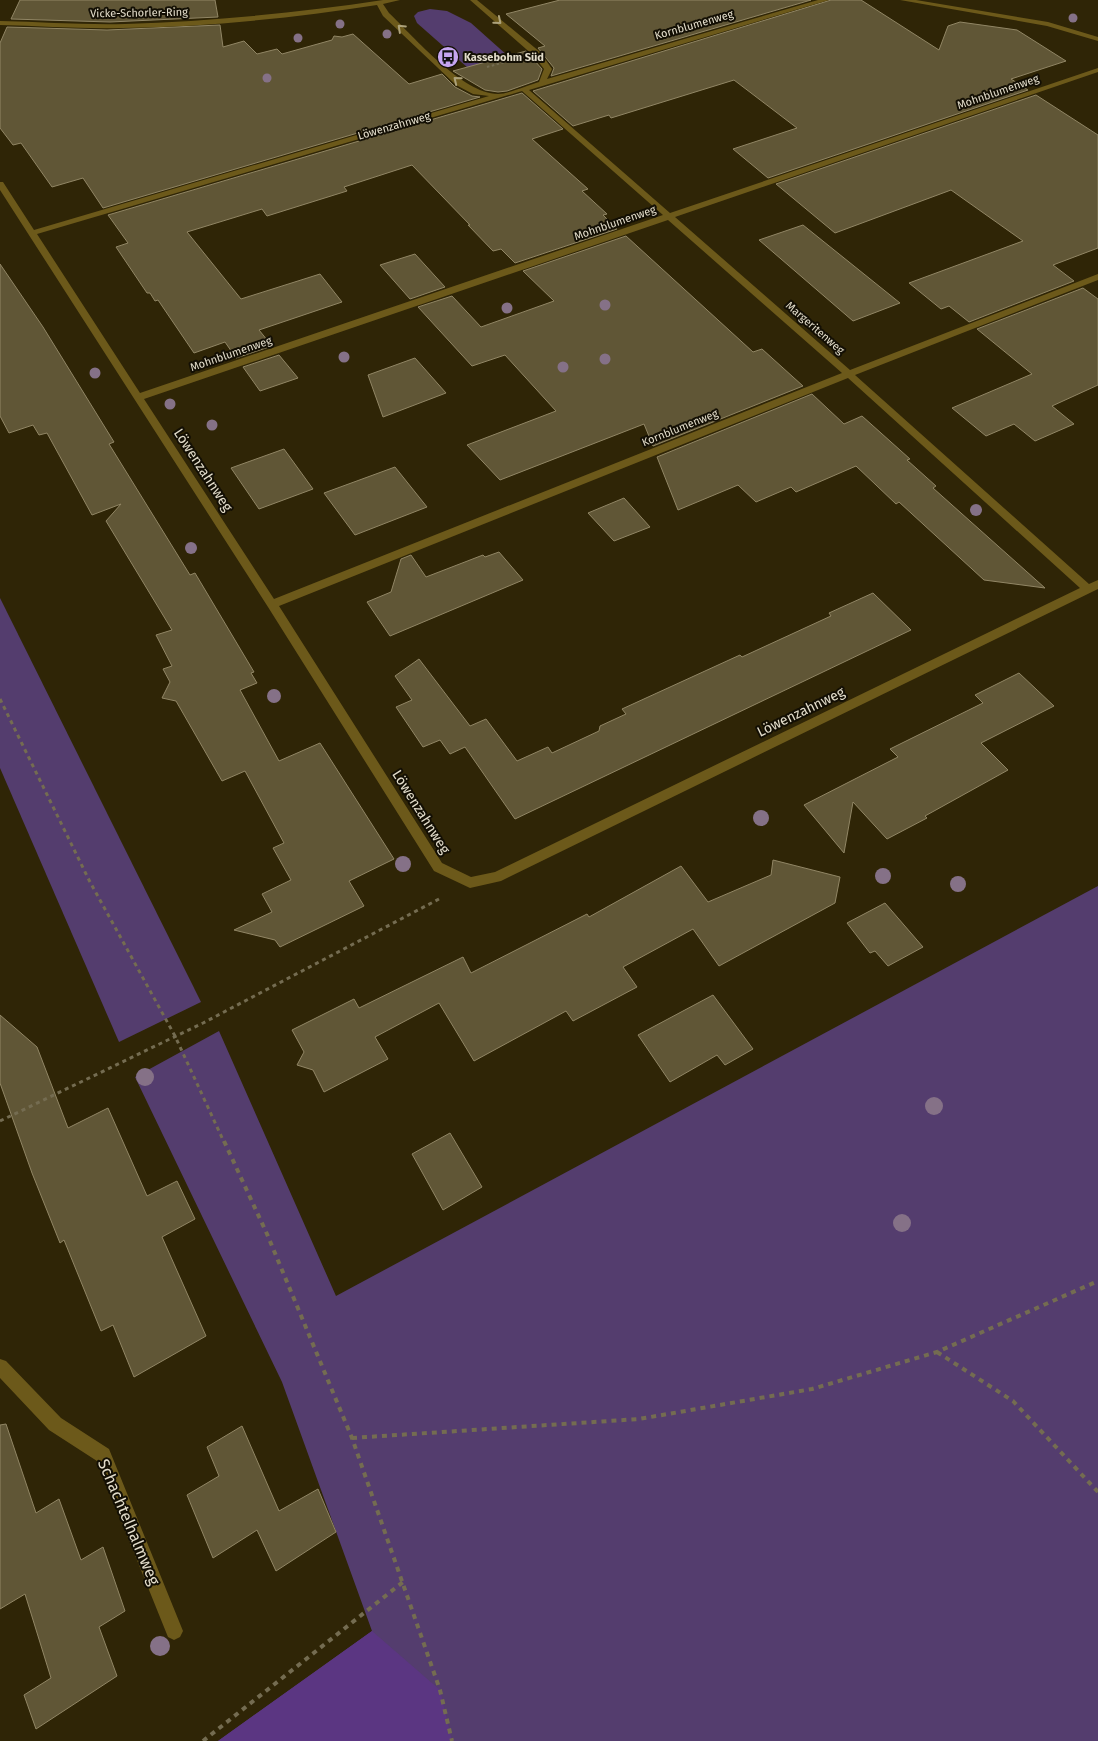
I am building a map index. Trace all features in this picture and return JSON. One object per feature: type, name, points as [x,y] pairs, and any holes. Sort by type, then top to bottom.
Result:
[{"type":"street","name":"Vicke-Schorler-Ring","points":[[0,23],[123,26],[190,23],[240,20],[397,0]]},
{"type":"street","points":[[379,3],[386,14],[459,83],[476,92],[496,96],[542,83],[548,69],[537,54],[473,0]]},
{"type":"street","name":"Kornblumenweg","points":[[542,83],[826,0]]},
{"type":"street","points":[[903,0],[1048,24],[1098,39]]},
{"type":"street","name":"Mohnblumenweg","points":[[138,397],[1098,70]]},
{"type":"street","name":"Margeritenweg","points":[[524,89],[1093,587]]},
{"type":"street","name":"Löwenzahnweg","points":[[32,233],[496,96]]},
{"type":"street","name":"Löwenzahnweg","points":[[0,184],[272,604],[438,867],[470,883],[497,877],[1093,587]]},
{"type":"street","name":"Kornblumenweg","points":[[272,604],[1098,277]]},
{"type":"street","name":"Schachtelhalmweg","points":[[0,1366],[55,1424],[103,1455],[174,1631]]},
{"type":"path","points":[[483,68],[509,60]]},
{"type":"path","points":[[0,699],[90,882],[175,1036],[267,1234],[352,1438],[440,1690],[452,1741]]},
{"type":"path","points":[[0,1121],[203,1023],[470,883]]},
{"type":"path","points":[[352,1438],[640,1419],[812,1389],[937,1352],[1098,1280]]},
{"type":"path","points":[[937,1352],[1013,1401],[1098,1492]]},
{"type":"path","points":[[203,1741],[403,1582]]},
{"type":"shaded area","points":[[430,9],[447,11],[471,23],[516,63],[476,75],[417,23],[414,16],[418,12]]},
{"type":"shaded area","points":[[0,598],[201,1002],[119,1042],[0,768]]},
{"type":"shaded area","points":[[1098,886],[1098,1741],[218,1741],[372,1631],[282,1382],[135,1077],[219,1031],[336,1296]]},
{"type":"shaded area","points":[[372,1631],[440,1690],[452,1741],[218,1741]]},
{"type":"building","points":[[20,0],[215,0],[218,17],[110,22],[11,19]]},
{"type":"building","points":[[560,0],[811,0],[551,76],[554,68],[538,48],[545,46],[506,14]]},
{"type":"building","points":[[831,0],[861,0],[939,50],[948,26],[960,22],[1017,30],[1066,61],[1011,79],[1028,90],[768,178],[733,149],[797,128],[734,80],[611,118],[609,115],[573,126],[533,91]]},
{"type":"building","points":[[220,25],[223,47],[244,41],[257,54],[277,49],[282,54],[332,40],[334,36],[342,37],[353,34],[409,84],[442,74],[455,87],[472,96],[480,97],[103,208],[83,178],[52,187],[21,143],[13,145],[0,128],[0,43],[7,27],[107,30]]},
{"type":"building","points":[[526,51],[542,69],[538,80],[507,91],[485,90],[453,71]]},
{"type":"building","points":[[522,93],[563,129],[532,139],[588,189],[582,191],[607,214],[603,215],[617,229],[515,263],[501,249],[493,251],[412,165],[344,187],[347,191],[267,216],[262,209],[187,232],[241,299],[320,274],[342,302],[259,330],[272,346],[236,358],[225,342],[194,353],[158,300],[155,301],[150,293],[147,293],[116,247],[128,243],[108,215]]},
{"type":"building","points":[[1036,95],[1098,135],[1098,248],[1053,265],[1074,281],[969,322],[949,306],[941,309],[909,283],[1023,241],[951,190],[835,233],[776,184]]},
{"type":"building","points":[[803,225],[900,303],[853,321],[759,240]]},
{"type":"building","points":[[626,236],[753,352],[762,349],[803,386],[653,446],[644,424],[500,480],[467,445],[556,411],[505,355],[472,366],[418,307],[452,296],[481,327],[554,301],[523,271]]},
{"type":"building","points":[[415,254],[445,287],[410,299],[380,265]]},
{"type":"building","points":[[0,264],[43,327],[114,442],[109,444],[190,575],[195,573],[254,672],[251,673],[257,683],[240,690],[279,761],[320,743],[394,859],[349,881],[364,906],[280,947],[275,940],[234,930],[272,912],[262,894],[291,880],[273,848],[284,843],[245,771],[222,781],[176,701],[162,698],[170,682],[163,669],[172,666],[156,635],[172,630],[106,521],[121,504],[92,515],[47,433],[39,435],[33,425],[9,433],[0,416]]},
{"type":"building","points":[[1083,288],[1098,299],[1098,385],[1052,406],[1074,424],[1035,441],[1014,424],[986,436],[952,408],[1032,374],[977,329]]},
{"type":"building","points":[[279,355],[298,378],[260,391],[243,367]]},
{"type":"building","points":[[415,358],[446,393],[383,417],[368,375]]},
{"type":"building","points":[[812,394],[844,424],[862,416],[910,459],[907,460],[936,486],[933,488],[1045,588],[984,580],[899,502],[896,504],[856,466],[796,492],[791,487],[756,502],[738,485],[678,510],[657,457]]},
{"type":"building","points":[[284,449],[313,489],[259,509],[231,468]]},
{"type":"building","points":[[395,467],[427,507],[355,535],[324,493]]},
{"type":"building","points":[[624,498],[650,527],[614,541],[588,513]]},
{"type":"building","points":[[499,552],[523,580],[390,636],[367,602],[391,592],[401,559],[411,555],[426,577],[483,555],[485,557]]},
{"type":"building","points":[[873,593],[911,630],[515,819],[465,747],[450,754],[440,740],[423,747],[396,707],[412,700],[395,676],[419,659],[470,726],[486,719],[517,761],[548,747],[552,753],[599,731],[600,726],[626,714],[622,709],[831,616],[829,613]]},
{"type":"building","points":[[1019,673],[1054,706],[981,743],[1008,770],[925,816],[927,818],[887,839],[853,802],[844,853],[804,805],[898,757],[890,749],[983,703],[975,695]]},
{"type":"building","points":[[773,860],[840,877],[835,903],[719,966],[693,929],[623,967],[637,987],[573,1021],[566,1011],[474,1061],[439,1003],[375,1037],[388,1059],[324,1092],[313,1070],[297,1065],[304,1052],[292,1030],[354,999],[359,1008],[463,957],[471,973],[587,914],[589,917],[681,866],[708,902],[771,875]]},
{"type":"building","points":[[885,903],[923,947],[888,966],[875,951],[870,953],[847,923]]},
{"type":"building","points":[[713,995],[753,1049],[725,1065],[717,1055],[670,1082],[638,1035]]},
{"type":"building","points":[[0,1015],[37,1047],[68,1128],[108,1108],[147,1196],[177,1181],[195,1219],[162,1237],[206,1336],[134,1377],[113,1325],[101,1331],[64,1240],[60,1243],[32,1173],[0,1083]]},
{"type":"building","points":[[450,1133],[482,1187],[443,1210],[412,1154]]},
{"type":"building","points":[[6,1424],[36,1513],[59,1499],[81,1560],[103,1547],[125,1611],[99,1627],[117,1676],[36,1729],[24,1695],[51,1678],[25,1594],[0,1609],[0,1425]]},
{"type":"building","points":[[242,1426],[279,1511],[318,1489],[336,1532],[276,1571],[257,1530],[213,1558],[187,1495],[219,1476],[207,1447]]},
{"type":"place","name":"Kassebohm Süd","points":[[448,57]]}]
